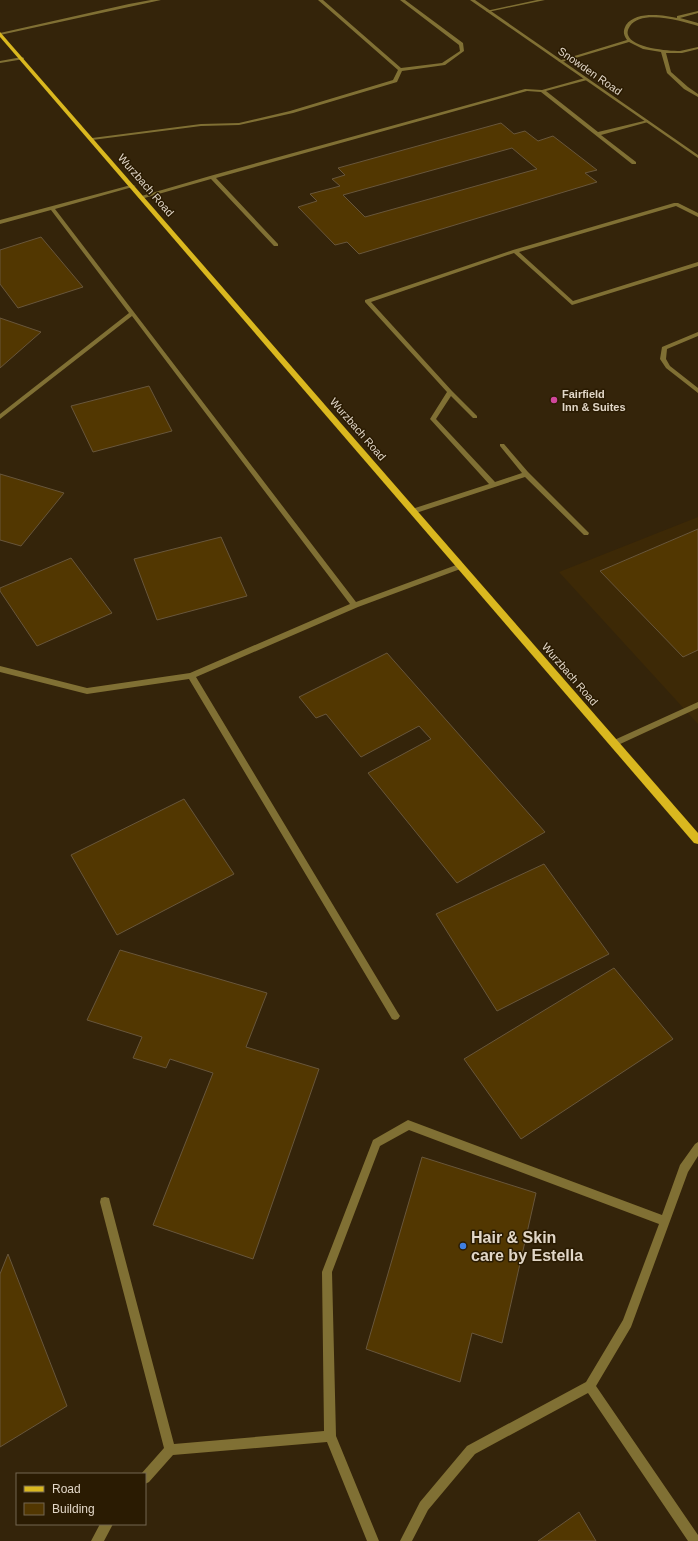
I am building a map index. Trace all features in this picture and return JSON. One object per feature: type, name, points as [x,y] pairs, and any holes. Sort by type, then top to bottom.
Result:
[{"type":"main road","name":"Wurzbach Road","points":[[0,34],[697,836]]},
{"type":"street","points":[[0,34],[129,5],[159,0]]},
{"type":"street","points":[[320,0],[400,70],[443,64],[462,51],[461,44],[402,0]]},
{"type":"street","name":"Snowden Road","points":[[472,0],[698,157]]},
{"type":"street","points":[[488,11],[543,0]]},
{"type":"street","points":[[678,18],[698,12]]},
{"type":"street","points":[[698,24],[678,18],[652,16],[636,20],[626,28],[626,34],[630,40],[644,47],[662,52],[676,52],[698,48]]},
{"type":"street","points":[[560,61],[630,40]]},
{"type":"street","points":[[662,52],[669,72],[686,88],[698,96]]},
{"type":"street","points":[[0,62],[22,58]]},
{"type":"street","points":[[92,139],[201,125],[239,124],[277,115],[395,81],[400,70]]},
{"type":"street","points":[[141,196],[527,90],[542,91],[585,79]]},
{"type":"street","points":[[542,91],[634,163]]},
{"type":"street","points":[[597,134],[646,121]]},
{"type":"street","points":[[212,177],[276,245]]},
{"type":"street","points":[[0,222],[132,186]]},
{"type":"street","points":[[475,417],[450,392],[367,301],[515,251],[676,204],[698,215]]},
{"type":"street","points":[[52,208],[355,605]]},
{"type":"street","points":[[515,251],[572,303],[698,264]]},
{"type":"street","points":[[0,417],[132,313]]},
{"type":"street","points":[[698,334],[664,348],[663,359],[668,367],[698,391]]},
{"type":"street","points":[[450,392],[433,419],[494,485]]},
{"type":"street","points":[[502,445],[526,474],[586,532]]},
{"type":"street","points":[[414,511],[526,474]]},
{"type":"street","points":[[0,669],[87,691],[191,676],[355,605],[461,566]]},
{"type":"street","points":[[191,676],[395,1016]]},
{"type":"street","points":[[615,743],[698,705]]},
{"type":"street","points":[[373,1541],[330,1436],[327,1272],[376,1142],[408,1125],[665,1221]]},
{"type":"street","points":[[406,1541],[424,1506],[471,1450],[590,1386],[627,1322],[684,1169],[698,1147]]},
{"type":"street","points":[[105,1202],[170,1450]]},
{"type":"street","points":[[590,1386],[695,1541]]},
{"type":"street","points":[[146,1477],[170,1450],[330,1436]]},
{"type":"street","points":[[97,1541],[106,1525]]},
{"type":"shaded area","points":[[698,517],[698,724],[559,572]]},
{"type":"building","points":[[501,123],[514,134],[525,131],[538,141],[553,136],[597,170],[585,173],[597,182],[359,254],[347,242],[335,245],[298,207],[317,201],[310,194],[340,186],[332,179],[345,175],[338,168]],"holes":[[[512,148],[537,169],[365,217],[343,195]]]},
{"type":"building","points":[[41,237],[83,287],[18,308],[0,284],[0,250]]},
{"type":"building","points":[[0,318],[41,332],[0,368]]},
{"type":"building","points":[[149,386],[172,431],[93,452],[71,406]]},
{"type":"building","points":[[0,474],[64,493],[21,546],[0,540]]},
{"type":"building","points":[[698,529],[698,650],[683,657],[600,571]]},
{"type":"building","points":[[221,537],[247,596],[157,620],[134,559]]},
{"type":"building","points":[[71,558],[112,613],[37,646],[0,591],[0,588]]},
{"type":"building","points":[[387,653],[545,832],[457,883],[368,773],[431,739],[419,726],[361,757],[326,714],[316,718],[299,697]]},
{"type":"building","points":[[184,799],[234,874],[117,935],[71,855]]},
{"type":"building","points":[[544,864],[609,954],[497,1011],[436,914]]},
{"type":"building","points":[[120,950],[267,993],[246,1047],[319,1069],[253,1259],[153,1225],[213,1073],[170,1059],[166,1068],[133,1058],[142,1037],[87,1020]]},
{"type":"building","points":[[614,968],[673,1039],[521,1139],[464,1059]]},
{"type":"building","points":[[422,1157],[536,1193],[502,1343],[472,1333],[460,1382],[366,1349]]},
{"type":"building","points":[[8,1254],[67,1406],[0,1447],[0,1274]]},
{"type":"building","points":[[579,1512],[596,1541],[538,1541]]},
{"type":"place","name":"Fairfield Inn & Suites","points":[[554,400]]},
{"type":"place","name":"Hair & Skin care by Estella","points":[[463,1246]]}]
